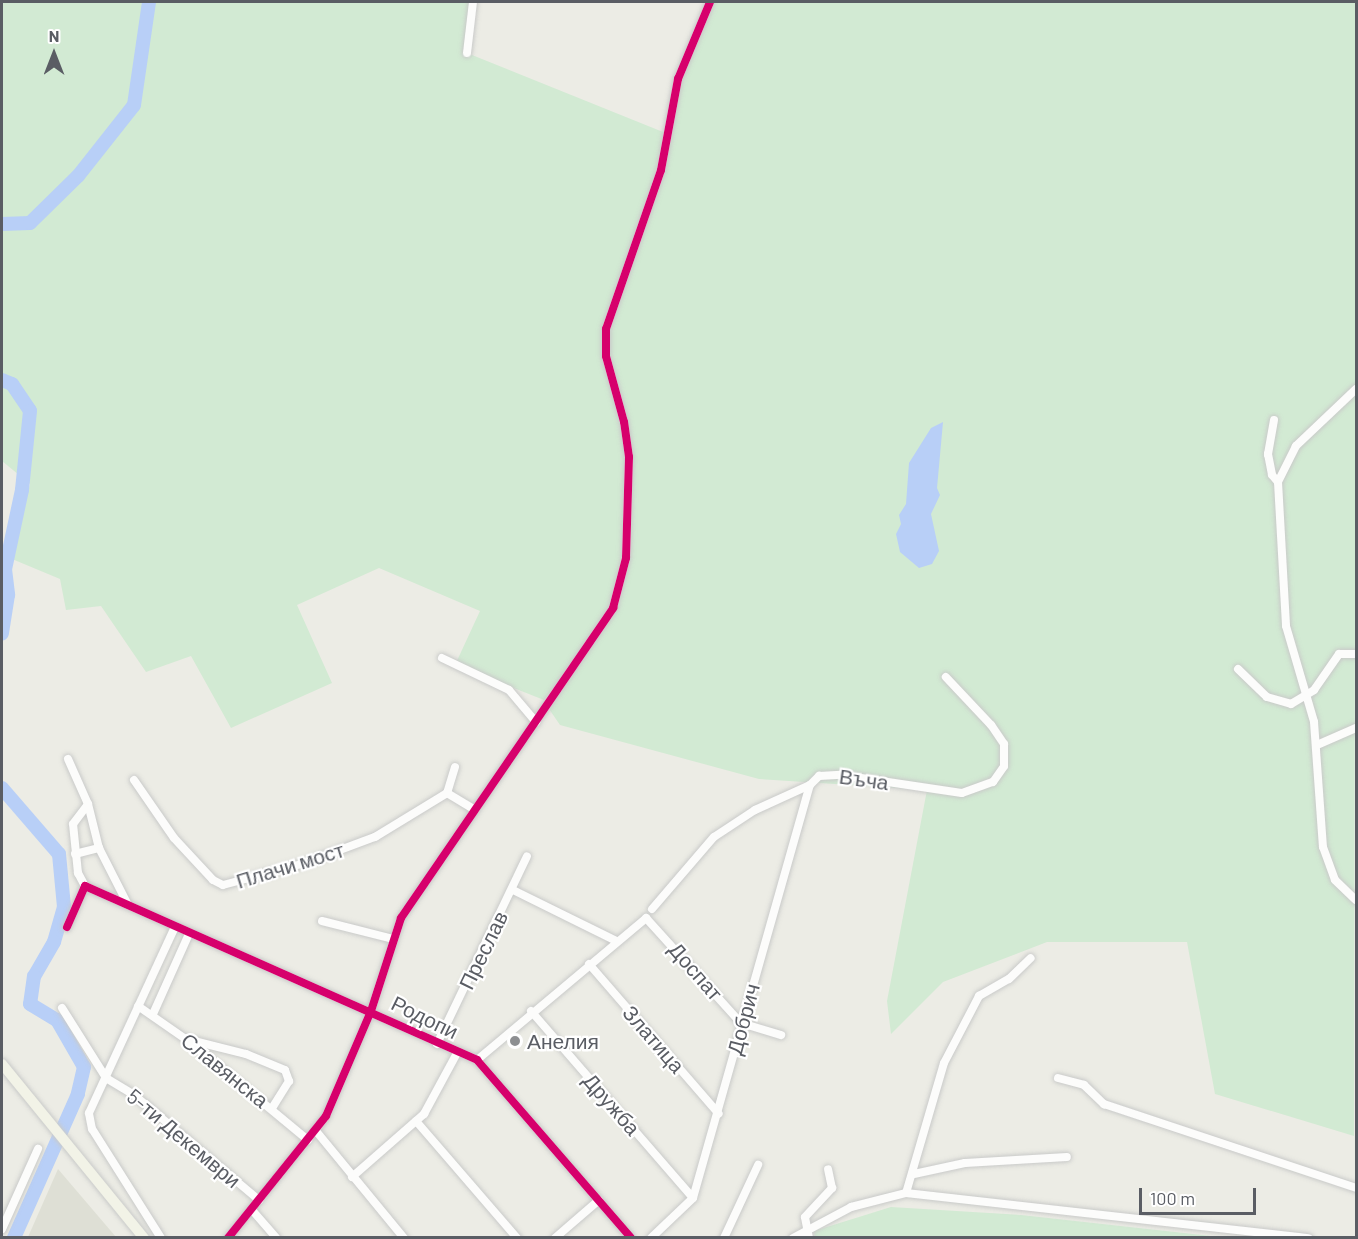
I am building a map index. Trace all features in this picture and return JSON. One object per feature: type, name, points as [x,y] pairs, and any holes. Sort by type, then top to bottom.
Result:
[{"type":"main road","points":[[3,1068],[144,1238]]},
{"type":"street","points":[[467,53],[473,2]]},
{"type":"street","points":[[228,1238],[316,1131],[335,1096],[371,1011],[401,918],[474,809],[607,621],[623,578],[629,457],[624,422],[606,356],[606,329],[661,170],[678,79],[710,2]]},
{"type":"street","points":[[1356,389],[1296,446],[1278,482],[1286,626],[1307,695],[1317,745],[1323,847],[1335,880],[1356,900]]},
{"type":"street","points":[[1274,420],[1268,454],[1272,475],[1278,482]]},
{"type":"street","points":[[1238,669],[1276,703],[1291,704],[1307,695],[1339,654],[1356,654]]},
{"type":"street","points":[[441,658],[509,690],[536,722]]},
{"type":"street","name":"Въча","points":[[652,909],[714,837],[755,810],[810,785],[819,776],[832,774],[962,793],[993,782],[1004,766],[1004,744],[991,725],[946,677]]},
{"type":"street","points":[[1317,745],[1356,728]]},
{"type":"street","points":[[68,759],[88,804],[99,848],[128,905]]},
{"type":"street","points":[[455,767],[447,793],[474,809]]},
{"type":"street","name":"Плачи мост","points":[[134,780],[174,838],[213,880],[223,885],[304,863],[375,837],[447,793]]},
{"type":"street","name":"Добрич","points":[[651,1238],[693,1198],[719,1114],[741,1023],[810,785]]},
{"type":"street","points":[[67,927],[85,886],[75,854],[73,824],[88,804]]},
{"type":"street","points":[[75,854],[99,848]]},
{"type":"street","name":"Преслав","points":[[437,1044],[513,890],[527,856]]},
{"type":"street","name":"Родопи","points":[[85,886],[477,1060],[631,1238]]},
{"type":"street","points":[[477,1060],[531,1011],[616,941],[513,890]]},
{"type":"street","name":"Доспат","points":[[616,941],[646,918],[741,1023]]},
{"type":"street","points":[[322,921],[393,939]]},
{"type":"street","points":[[160,1238],[92,1130],[90,1107],[175,927]]},
{"type":"street","points":[[153,1014],[189,934]]},
{"type":"street","points":[[906,1193],[914,1174],[944,1063],[979,996],[1009,979],[1031,958]]},
{"type":"street","name":"Златица","points":[[589,964],[719,1114]]},
{"type":"street","name":"Славянска","points":[[138,1006],[153,1014],[188,1040],[308,1140]]},
{"type":"street","points":[[62,1008],[106,1077]]},
{"type":"street","name":"Дружба","points":[[531,1011],[693,1198]]},
{"type":"street","points":[[741,1023],[781,1035]]},
{"type":"street","points":[[188,1040],[246,1054],[285,1070],[289,1081],[272,1108]]},
{"type":"street","points":[[352,1177],[416,1121],[435,1100],[457,1053]]},
{"type":"street","name":"5-ти Декември","points":[[106,1077],[133,1094],[260,1200]]},
{"type":"street","points":[[1058,1078],[1084,1085],[1104,1104],[1356,1188]]},
{"type":"street","points":[[416,1121],[517,1238]]},
{"type":"street","points":[[316,1131],[404,1238]]},
{"type":"street","points":[[2,1229],[38,1149]]},
{"type":"street","points":[[914,1174],[964,1163],[1067,1157]]},
{"type":"street","points":[[724,1238],[758,1164]]},
{"type":"street","points":[[807,1234],[807,1213],[832,1188],[828,1169]]},
{"type":"street","points":[[793,1238],[807,1234],[872,1199],[906,1193],[1308,1238]]},
{"type":"street","points":[[555,1238],[599,1200]]},
{"type":"street","name":"5-ти Декември","points":[[252,1210],[276,1238]]},
{"type":"shaded area","points":[[58,1169],[116,1237],[28,1237]]},
{"type":"green space","points":[[2,2],[475,2],[467,53],[668,134],[678,79],[709,2],[1356,2],[1354,1136],[1215,1094],[1187,942],[1047,942],[943,982],[891,1034],[887,1001],[927,790],[759,779],[560,725],[547,706],[593,639],[544,700],[455,665],[480,611],[379,568],[297,605],[332,683],[231,728],[191,656],[146,672],[101,606],[66,610],[60,579],[12,559],[30,484],[2,461]]},
{"type":"green space","points":[[891,1207],[1021,1215],[1220,1237],[815,1238],[814,1231]]},
{"type":"water","points":[[943,422],[937,488],[940,495],[931,514],[939,551],[932,564],[919,568],[900,552],[896,534],[901,524],[899,515],[906,504],[909,463],[931,428]]},
{"type":"waterway","points":[[2,224],[30,223],[78,176],[134,105],[149,2]]},
{"type":"waterway","points":[[2,380],[12,384],[30,411],[22,490],[5,569],[8,595],[2,634]]},
{"type":"waterway","points":[[2,788],[59,854],[64,907],[54,942],[34,976],[30,1004],[57,1020],[84,1067],[78,1094],[14,1238]]},
{"type":"cycle path","points":[[228,1238],[326,1116],[371,1011],[401,918],[613,608],[626,558],[629,457],[624,422],[606,356],[606,329],[661,170],[678,79],[710,2]]},
{"type":"cycle path","points":[[67,927],[85,886],[477,1060],[631,1238]]},
{"type":"place","name":"Анелия","points":[[515,1041]]}]
